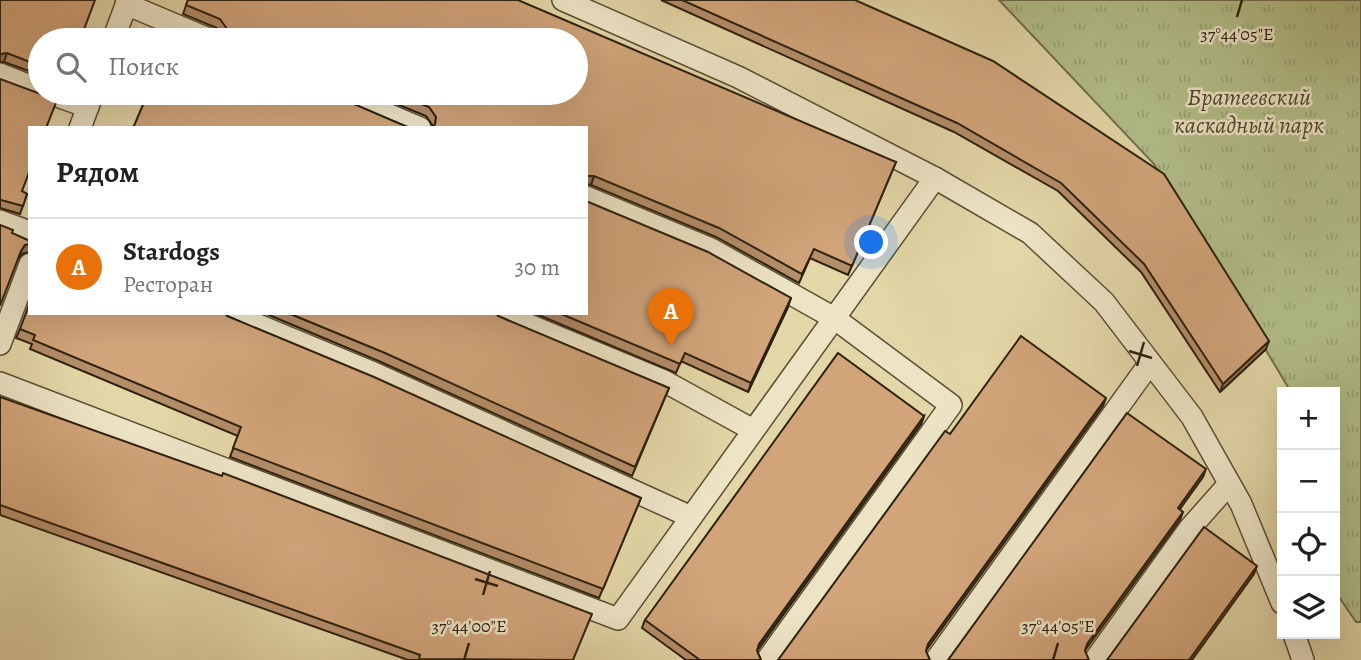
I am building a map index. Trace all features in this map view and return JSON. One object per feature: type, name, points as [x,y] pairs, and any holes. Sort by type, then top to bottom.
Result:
[{"type":"lane","points":[[563,0],[738,77],[935,178],[1030,233],[1104,302],[1192,417],[1241,504],[1277,591]]},
{"type":"lane","points":[[117,28],[127,2],[184,28]]},
{"type":"lane","points":[[0,74],[28,84]]},
{"type":"lane","points":[[81,126],[89,105]]},
{"type":"lane","points":[[365,105],[415,126]]},
{"type":"lane","points":[[0,383],[618,619],[935,178]]},
{"type":"lane","points":[[588,198],[711,249],[834,318],[951,405],[767,660]]},
{"type":"lane","points":[[0,220],[28,231]]},
{"type":"lane","points":[[0,344],[28,269]]},
{"type":"lane","points":[[234,315],[376,374],[691,517]]},
{"type":"lane","points":[[505,315],[664,381],[753,430]]},
{"type":"lane","points":[[936,660],[1150,363]]},
{"type":"lane","points":[[1095,660],[1190,528],[1229,484]]},
{"type":"lane","points":[[1296,639],[1303,660]]},
{"type":"green space","name":"Братеевский каскадный парк","points":[[999,0],[1361,0],[1361,622],[1356,622],[1340,598],[1340,387],[1288,387],[1154,164]]},
{"type":"building","points":[[0,0],[95,0],[84,28],[28,28],[28,61],[7,53],[0,54]]},
{"type":"building","points":[[188,0],[518,0],[583,28],[226,28],[220,19],[186,5]]},
{"type":"building","points":[[682,0],[855,0],[993,61],[1164,174],[1269,341],[1223,384],[1144,264],[1061,183],[957,123]]},
{"type":"building","points":[[588,30],[896,162],[852,266],[814,249],[802,274],[719,228],[594,176],[588,176],[588,126],[434,126],[436,117],[429,107],[424,105],[588,105]]},
{"type":"building","points":[[0,79],[28,89],[28,105],[55,105],[47,126],[28,126],[28,175],[22,191],[27,194],[23,206],[0,200]]},
{"type":"building","points":[[143,105],[356,105],[405,126],[134,126]]},
{"type":"building","points":[[588,202],[708,252],[791,298],[751,383],[685,353],[680,364],[564,315],[588,315]]},
{"type":"building","points":[[0,225],[28,240],[28,244],[21,251],[0,306]]},
{"type":"building","points":[[28,307],[28,315],[226,315],[374,377],[641,498],[603,589],[233,448],[241,427],[33,340],[35,335],[20,329]]},
{"type":"building","points":[[293,315],[497,315],[669,388],[635,467],[385,353]]},
{"type":"building","points":[[1021,336],[1106,398],[928,644],[926,651],[930,660],[778,660],[945,431],[950,434]]},
{"type":"building","points":[[838,353],[924,416],[759,644],[757,651],[761,660],[700,660],[645,620]]},
{"type":"building","points":[[0,397],[222,476],[223,473],[592,614],[573,660],[419,659],[420,655],[0,505]]},
{"type":"building","points":[[1127,413],[1206,469],[1178,508],[1183,512],[1087,644],[1085,651],[1089,660],[948,660]]},
{"type":"building","points":[[1204,527],[1257,566],[1189,660],[1107,660]]},
{"type":"place","name":"Stardogs","points":[[671,346]]}]
